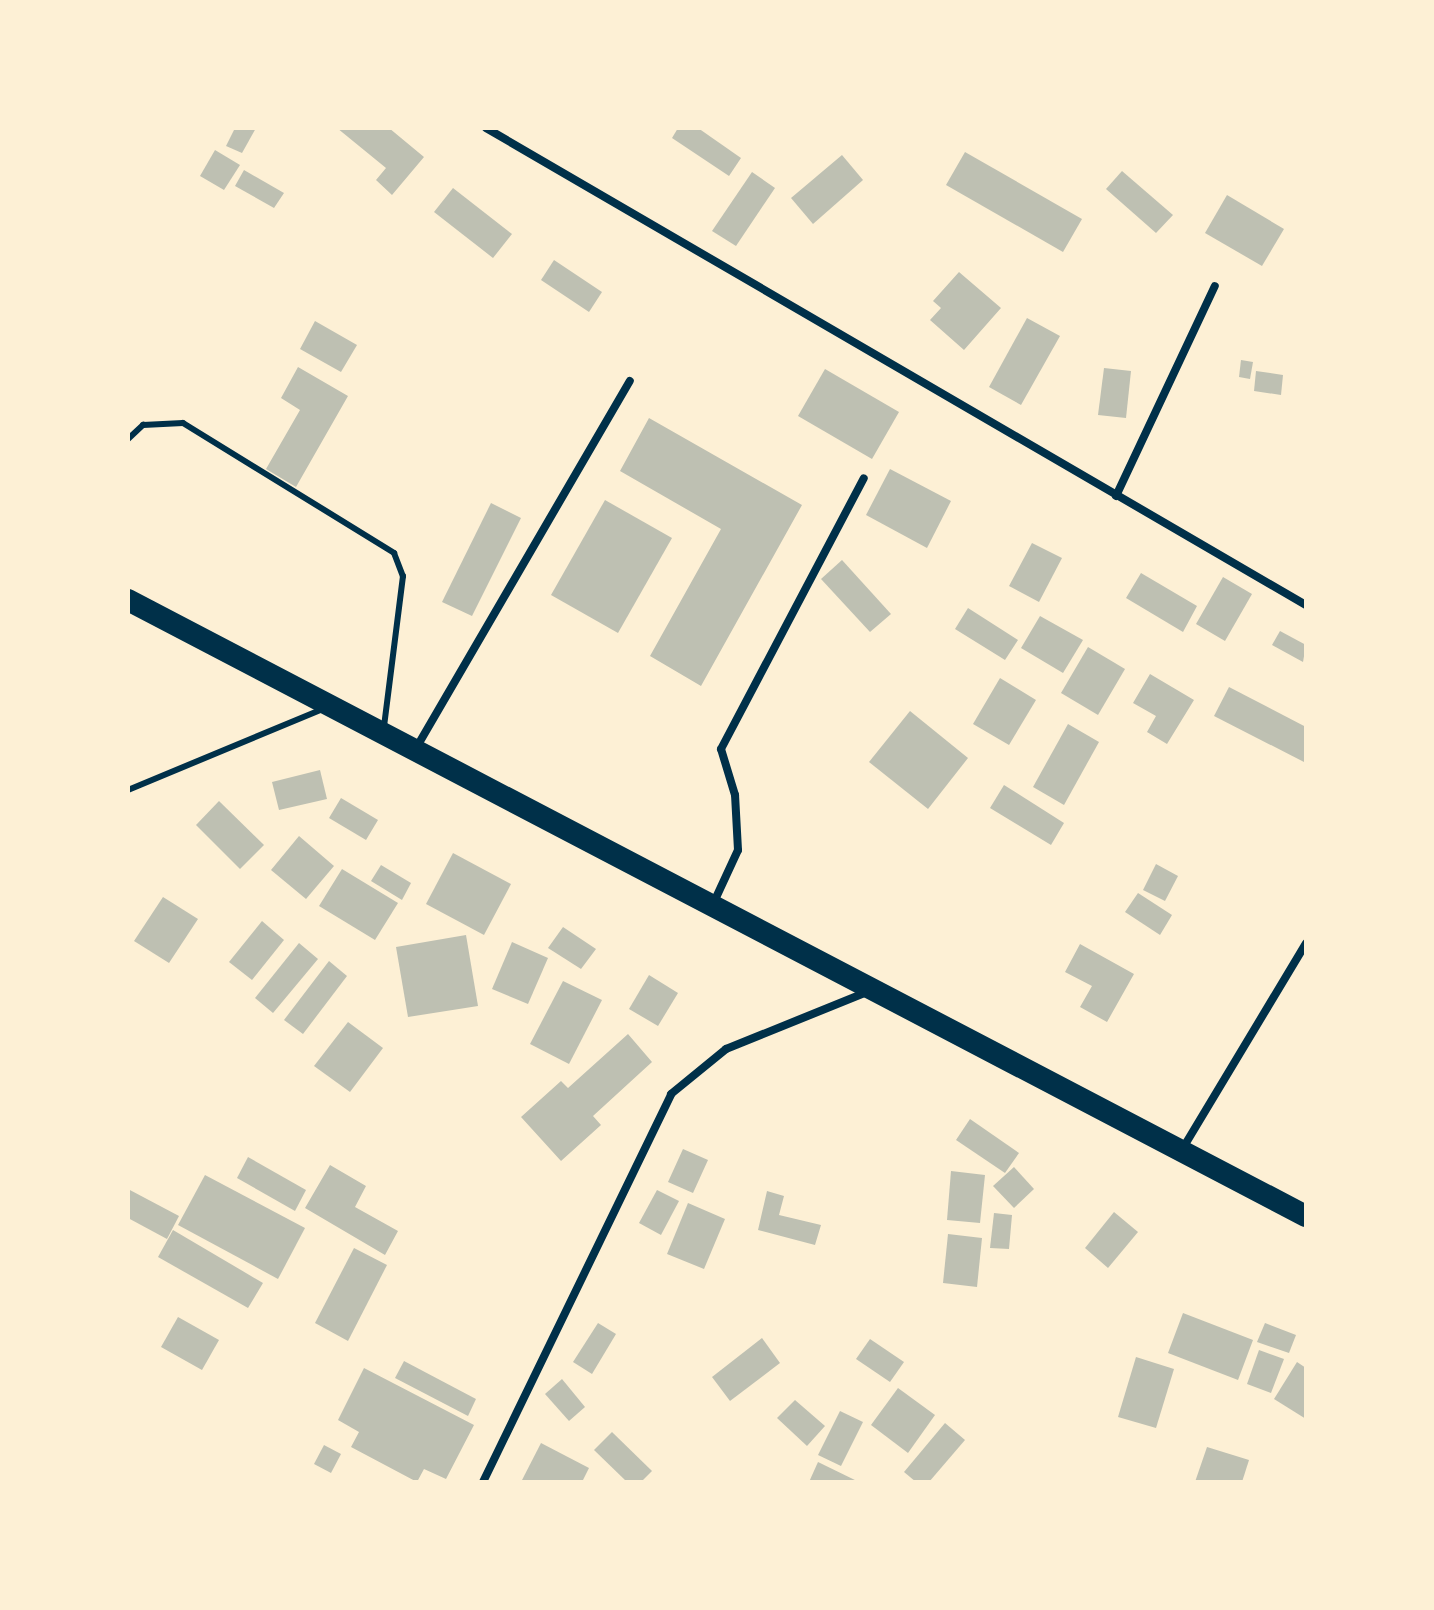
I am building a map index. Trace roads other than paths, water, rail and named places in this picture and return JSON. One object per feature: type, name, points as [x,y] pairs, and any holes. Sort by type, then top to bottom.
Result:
[{"type":"highway","points":[[128,600],[1306,1216]]},
{"type":"street","points":[[486,128],[1306,605]]},
{"type":"street","points":[[1116,496],[1215,286]]},
{"type":"street","points":[[415,751],[630,381]]},
{"type":"street","points":[[712,905],[738,850],[735,795],[721,749],[864,478]]},
{"type":"street","points":[[1182,1150],[1306,943]]},
{"type":"street","points":[[483,1482],[671,1094],[726,1049],[875,989]]},
{"type":"lane","points":[[128,439],[143,425],[183,423],[394,553],[403,576],[383,734]]},
{"type":"lane","points":[[128,790],[330,706]]}]
